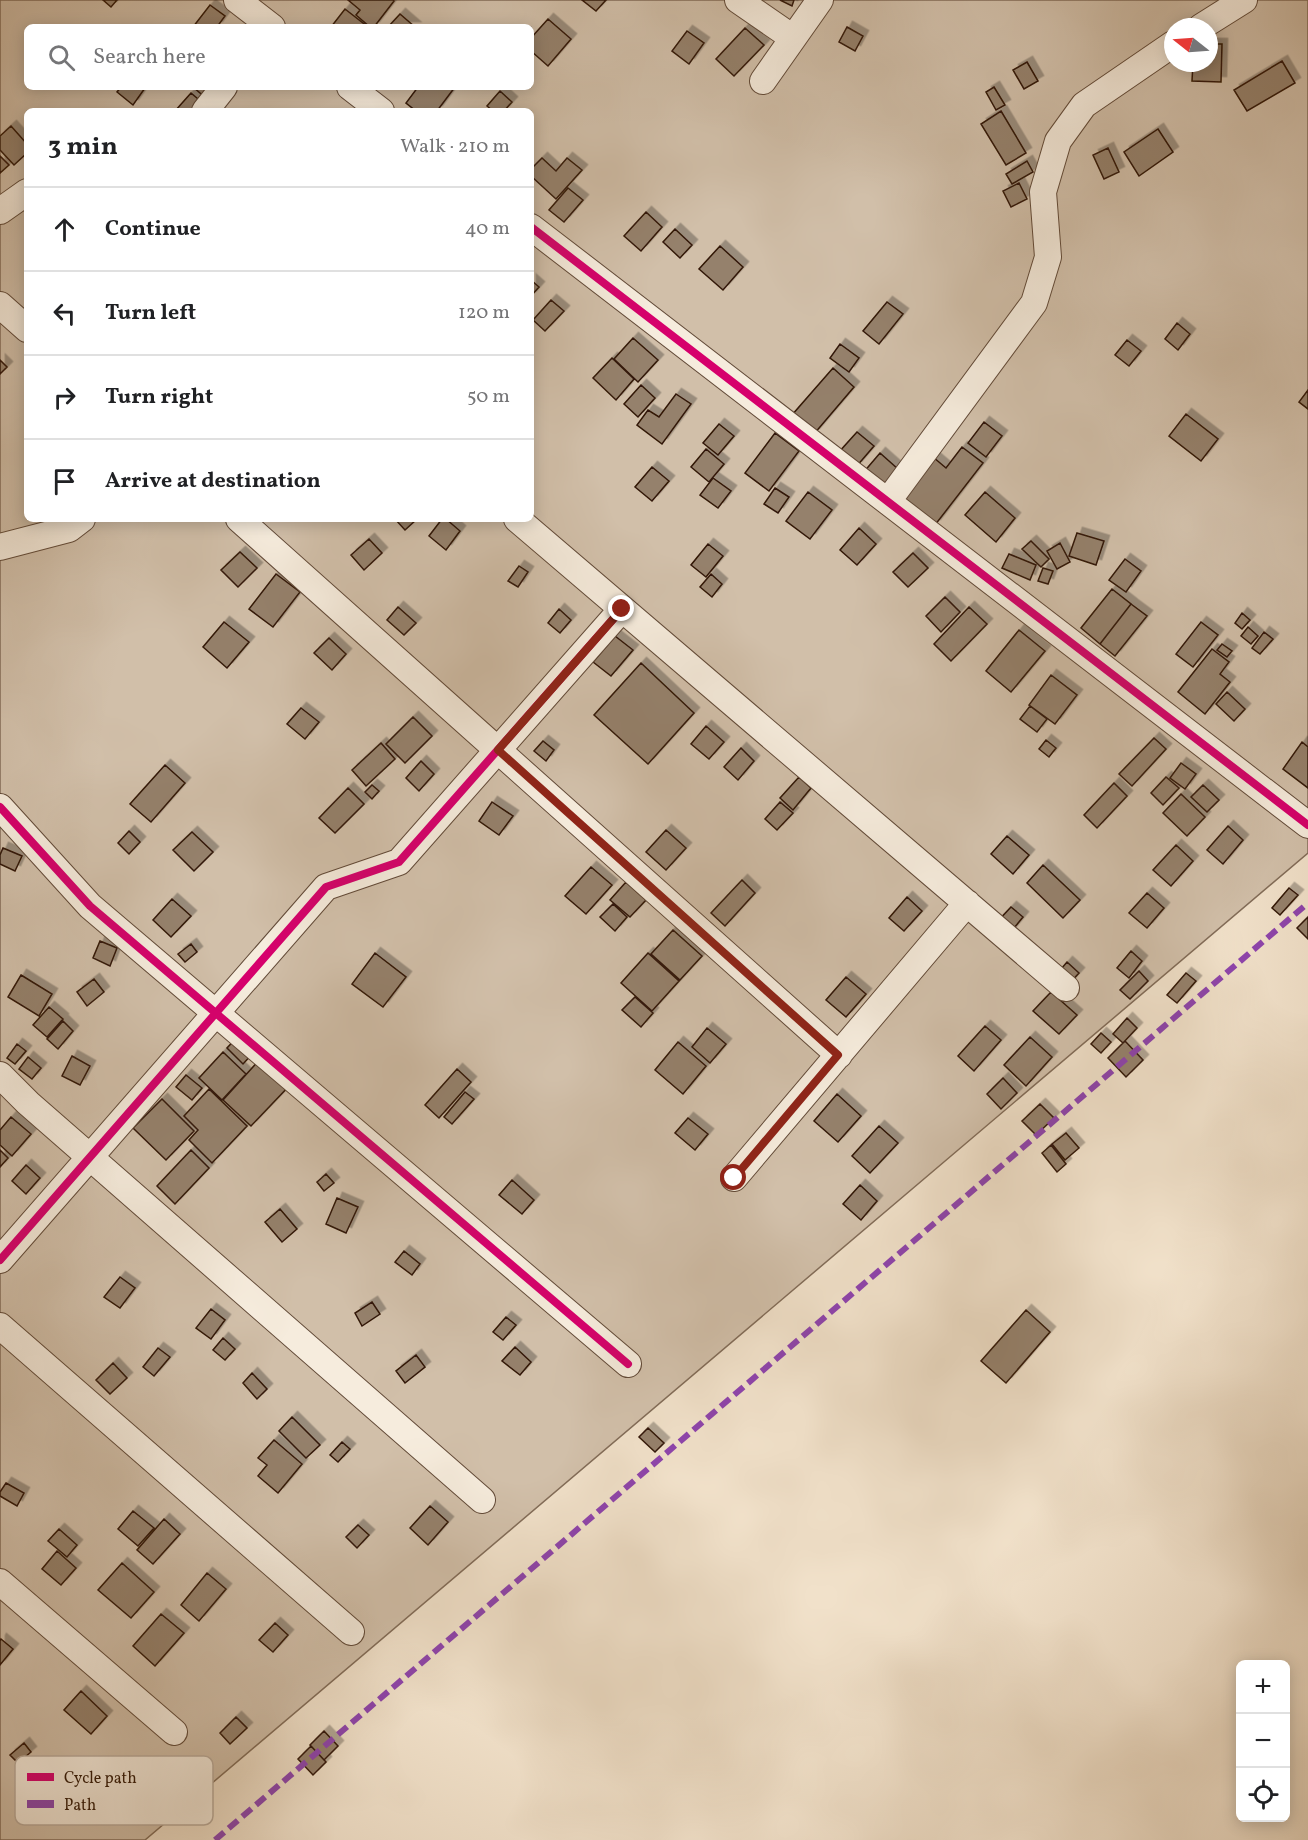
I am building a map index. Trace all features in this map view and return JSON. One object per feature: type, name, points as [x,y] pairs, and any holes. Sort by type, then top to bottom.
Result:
[{"type":"street","points":[[237,0],[267,24]]},
{"type":"street","points":[[738,0],[793,38]]},
{"type":"street","points":[[762,81],[820,0]]},
{"type":"street","points":[[1215,18],[1244,0]]},
{"type":"street","points":[[888,501],[1034,303],[1048,258],[1043,192],[1058,141],[1084,105],[1164,50]]},
{"type":"street","points":[[207,108],[222,90]]},
{"type":"street","points":[[354,90],[377,108]]},
{"type":"street","points":[[0,211],[24,194]]},
{"type":"street","points":[[534,229],[1308,825]]},
{"type":"street","points":[[0,305],[24,326]]},
{"type":"street","points":[[0,547],[69,530],[78,522]]},
{"type":"street","points":[[242,522],[838,1055]]},
{"type":"street","points":[[520,522],[1066,988]]},
{"type":"street","points":[[0,1260],[326,887],[399,862],[622,609]]},
{"type":"street","points":[[0,807],[90,906],[628,1364]]},
{"type":"street","points":[[734,1178],[967,903]]},
{"type":"street","points":[[0,1076],[482,1500]]},
{"type":"street","points":[[0,1326],[351,1632]]},
{"type":"street","points":[[0,1582],[174,1732]]},
{"type":"shaded area","points":[[0,0],[1308,0],[1308,853],[213,1782],[213,1756],[15,1756],[15,1825],[163,1825],[145,1840],[0,1840]]},
{"type":"building","points":[[103,0],[117,0],[111,7]]},
{"type":"building","points":[[348,0],[394,1],[376,24],[366,24],[356,15],[360,10]]},
{"type":"building","points":[[582,0],[606,0],[596,11]]},
{"type":"building","points":[[780,0],[794,0],[792,6]]},
{"type":"building","points":[[210,5],[225,16],[219,24],[195,24]]},
{"type":"building","points":[[345,9],[364,24],[333,24]]},
{"type":"building","points":[[400,14],[412,24],[391,24]]},
{"type":"building","points":[[548,19],[571,39],[548,66],[534,54],[534,35]]},
{"type":"building","points":[[847,27],[863,36],[855,51],[839,42]]},
{"type":"building","points":[[745,28],[764,45],[734,76],[716,59]]},
{"type":"building","points":[[687,31],[704,43],[689,64],[672,51]]},
{"type":"building","points":[[1218,44],[1222,44],[1221,82],[1192,81],[1192,72],[1218,72]]},
{"type":"building","points":[[1282,61],[1295,83],[1247,111],[1234,90]]},
{"type":"building","points":[[1027,62],[1038,81],[1024,89],[1013,70]]},
{"type":"building","points":[[994,87],[1005,105],[996,110],[986,92]]},
{"type":"building","points":[[119,90],[144,90],[133,105],[117,92]]},
{"type":"building","points":[[196,90],[214,90],[207,99]]},
{"type":"building","points":[[416,90],[453,90],[439,108],[412,108],[406,103]]},
{"type":"building","points":[[500,91],[512,102],[507,108],[487,106]]},
{"type":"building","points":[[191,93],[204,104],[201,108],[178,108]]},
{"type":"building","points":[[1001,111],[1026,153],[1006,165],[981,124]]},
{"type":"building","points":[[11,126],[24,141],[24,156],[14,165],[0,150],[0,136]]},
{"type":"building","points":[[1158,129],[1173,152],[1139,176],[1124,152]]},
{"type":"building","points":[[1108,148],[1119,172],[1104,179],[1093,155]]},
{"type":"building","points":[[0,156],[9,165],[0,173]]},
{"type":"building","points":[[542,158],[556,171],[567,158],[582,170],[556,199],[534,179],[534,166]]},
{"type":"building","points":[[1027,161],[1033,172],[1012,184],[1006,174]]},
{"type":"building","points":[[1019,183],[1027,199],[1011,207],[1003,191]]},
{"type":"building","points":[[568,188],[583,200],[564,222],[549,210]]},
{"type":"building","points":[[646,212],[662,227],[641,251],[624,236]]},
{"type":"building","points":[[675,229],[692,245],[680,258],[663,242]]},
{"type":"building","points":[[720,246],[743,267],[723,290],[699,269]]},
{"type":"building","points":[[534,283],[539,287],[534,293]]},
{"type":"building","points":[[551,300],[564,311],[545,331],[534,319]]},
{"type":"building","points":[[887,302],[903,314],[879,344],[863,331]]},
{"type":"building","points":[[1177,323],[1190,334],[1178,350],[1165,339]]},
{"type":"building","points":[[633,338],[658,360],[638,382],[614,359]]},
{"type":"building","points":[[1127,340],[1141,351],[1129,366],[1115,355]]},
{"type":"building","points":[[840,344],[859,358],[849,372],[830,358]]},
{"type":"building","points":[[612,358],[634,379],[616,400],[593,378]]},
{"type":"building","points":[[0,360],[7,367],[0,374]]},
{"type":"building","points":[[833,368],[854,387],[814,434],[792,415]]},
{"type":"building","points":[[641,385],[655,398],[638,417],[624,404]]},
{"type":"building","points":[[1308,390],[1308,409],[1299,402]]},
{"type":"building","points":[[676,394],[691,404],[662,444],[637,425],[648,410],[659,417]]},
{"type":"building","points":[[1186,414],[1218,439],[1201,461],[1169,436]]},
{"type":"building","points":[[984,422],[1002,436],[986,457],[968,443]]},
{"type":"building","points":[[719,424],[734,436],[718,455],[703,443]]},
{"type":"building","points":[[857,432],[874,446],[856,467],[839,452]]},
{"type":"building","points":[[775,433],[799,451],[769,491],[745,473]]},
{"type":"building","points":[[962,447],[983,463],[935,525],[901,498],[933,457],[946,468]]},
{"type":"building","points":[[706,449],[724,464],[709,482],[691,467]]},
{"type":"building","points":[[880,453],[898,469],[880,489],[863,473]]},
{"type":"building","points":[[652,467],[669,481],[652,501],[635,487]]},
{"type":"building","points":[[713,478],[731,491],[718,508],[700,495]]},
{"type":"building","points":[[775,488],[789,497],[778,513],[764,504]]},
{"type":"building","points":[[808,492],[832,510],[810,539],[786,521]]},
{"type":"building","points":[[985,492],[1015,518],[996,542],[965,515]]},
{"type":"building","points":[[398,522],[414,522],[405,530]]},
{"type":"building","points":[[440,522],[450,522],[460,531],[446,550],[429,536]]},
{"type":"building","points":[[859,528],[876,544],[857,565],[840,550]]},
{"type":"building","points":[[1077,533],[1104,541],[1096,565],[1069,556]]},
{"type":"building","points":[[369,539],[382,553],[364,570],[351,555]]},
{"type":"building","points":[[1031,541],[1049,559],[1041,567],[1022,549]]},
{"type":"building","points":[[1060,543],[1070,562],[1057,569],[1047,551]]},
{"type":"building","points":[[708,544],[723,556],[706,577],[691,565]]},
{"type":"building","points":[[240,552],[257,568],[238,587],[221,570]]},
{"type":"building","points":[[913,553],[928,568],[908,587],[893,572]]},
{"type":"building","points":[[1009,554],[1036,565],[1030,580],[1002,568]]},
{"type":"building","points":[[1125,559],[1141,571],[1126,592],[1109,580]]},
{"type":"building","points":[[519,566],[528,572],[518,587],[508,581]]},
{"type":"building","points":[[1043,568],[1053,571],[1048,584],[1038,581]]},
{"type":"building","points":[[276,574],[300,592],[273,627],[249,609]]},
{"type":"building","points":[[711,574],[722,584],[712,597],[700,587]]},
{"type":"building","points":[[1112,589],[1131,604],[1100,644],[1081,628]]},
{"type":"building","points":[[945,597],[960,612],[941,632],[926,616]]},
{"type":"building","points":[[1131,604],[1147,616],[1115,656],[1100,644]]},
{"type":"building","points":[[398,607],[416,623],[404,635],[387,620]]},
{"type":"building","points":[[969,607],[987,624],[951,661],[934,644]]},
{"type":"building","points":[[559,609],[571,620],[560,633],[548,623]]},
{"type":"building","points":[[1242,613],[1250,620],[1242,629],[1235,623]]},
{"type":"building","points":[[224,622],[249,642],[227,668],[203,647]]},
{"type":"building","points":[[1201,622],[1218,635],[1193,667],[1176,654]]},
{"type":"building","points":[[1248,627],[1258,636],[1251,644],[1241,636]]},
{"type":"building","points":[[1019,630],[1045,651],[1011,692],[986,671]]},
{"type":"building","points":[[1264,632],[1273,639],[1260,654],[1252,648]]},
{"type":"building","points":[[615,636],[633,650],[611,676],[593,662]]},
{"type":"building","points":[[329,638],[346,654],[332,670],[314,653]]},
{"type":"building","points":[[1222,644],[1232,651],[1227,657],[1217,650]]},
{"type":"building","points":[[1212,649],[1229,662],[1220,674],[1230,682],[1205,714],[1178,692]]},
{"type":"building","points":[[641,663],[694,713],[648,764],[594,715]]},
{"type":"building","points":[[1051,675],[1077,695],[1055,724],[1029,705]]},
{"type":"building","points":[[1227,692],[1245,709],[1234,721],[1216,704]]},
{"type":"building","points":[[1030,706],[1047,719],[1037,732],[1020,719]]},
{"type":"building","points":[[301,708],[319,722],[305,739],[287,724]]},
{"type":"building","points":[[413,717],[432,736],[405,763],[386,744]]},
{"type":"building","points":[[706,726],[724,742],[709,759],[691,744]]},
{"type":"building","points":[[1154,738],[1166,749],[1132,786],[1119,774]]},
{"type":"building","points":[[1046,740],[1056,748],[1049,757],[1039,749]]},
{"type":"building","points":[[543,741],[554,750],[546,761],[534,751]]},
{"type":"building","points":[[1302,742],[1308,747],[1308,788],[1283,769]]},
{"type":"building","points":[[381,743],[395,759],[366,786],[352,770]]},
{"type":"building","points":[[741,748],[754,761],[738,780],[724,767]]},
{"type":"building","points":[[421,761],[434,774],[419,791],[406,778]]},
{"type":"building","points":[[1181,763],[1196,774],[1185,789],[1170,778]]},
{"type":"building","points":[[165,765],[185,783],[151,822],[130,804]]},
{"type":"building","points":[[799,777],[811,788],[793,810],[780,798]]},
{"type":"building","points":[[1166,777],[1179,788],[1163,805],[1151,793]]},
{"type":"building","points":[[1114,783],[1127,796],[1097,828],[1084,815]]},
{"type":"building","points":[[372,785],[379,791],[372,799],[365,792]]},
{"type":"building","points":[[1203,785],[1219,800],[1207,812],[1191,797]]},
{"type":"building","points":[[348,788],[364,804],[335,833],[319,818]]},
{"type":"building","points":[[1181,794],[1205,817],[1187,836],[1163,813]]},
{"type":"building","points":[[492,802],[513,816],[499,835],[479,821]]},
{"type":"building","points":[[780,802],[793,813],[777,830],[765,819]]},
{"type":"building","points":[[1228,826],[1243,840],[1223,864],[1207,850]]},
{"type":"building","points":[[666,830],[686,848],[666,870],[646,852]]},
{"type":"building","points":[[129,831],[140,842],[129,854],[118,843]]},
{"type":"building","points":[[192,832],[213,852],[194,871],[173,850]]},
{"type":"building","points":[[1007,836],[1029,855],[1013,874],[991,854]]},
{"type":"building","points":[[1176,845],[1193,861],[1171,886],[1153,870]]},
{"type":"building","points":[[3,848],[22,856],[15,871],[0,864]]},
{"type":"building","points":[[1043,865],[1080,900],[1063,918],[1027,883]]},
{"type":"building","points":[[591,867],[612,885],[586,914],[565,896]]},
{"type":"building","points":[[742,880],[755,893],[725,926],[711,913]]},
{"type":"building","points":[[626,882],[646,900],[630,917],[610,900]]},
{"type":"building","points":[[1289,888],[1298,895],[1280,915],[1272,908]]},
{"type":"building","points":[[1147,893],[1164,908],[1147,928],[1129,913]]},
{"type":"building","points":[[907,897],[922,911],[904,931],[889,918]]},
{"type":"building","points":[[172,899],[191,916],[171,937],[153,920]]},
{"type":"building","points":[[613,904],[627,917],[615,931],[600,917]]},
{"type":"building","points":[[1011,907],[1023,917],[1010,933],[997,922]]},
{"type":"building","points":[[1308,917],[1308,939],[1297,928]]},
{"type":"building","points":[[673,930],[702,956],[680,980],[651,954]]},
{"type":"building","points":[[100,941],[117,948],[110,966],[93,958]]},
{"type":"building","points":[[191,944],[197,952],[185,962],[178,954]]},
{"type":"building","points":[[1131,951],[1142,961],[1129,978],[1117,968]]},
{"type":"building","points":[[375,953],[406,977],[383,1007],[352,984]]},
{"type":"building","points":[[648,953],[679,981],[652,1011],[621,983]]},
{"type":"building","points":[[1067,962],[1079,973],[1068,985],[1056,975]]},
{"type":"building","points":[[1139,971],[1148,981],[1130,999],[1120,990]]},
{"type":"building","points":[[1186,973],[1196,981],[1177,1003],[1167,995]]},
{"type":"building","points":[[21,975],[52,994],[39,1016],[8,997]]},
{"type":"building","points":[[846,977],[866,994],[846,1017],[826,1000]]},
{"type":"building","points":[[94,979],[104,992],[87,1006],[77,992]]},
{"type":"building","points":[[1051,992],[1077,1015],[1059,1034],[1033,1011]]},
{"type":"building","points":[[635,997],[653,1013],[641,1027],[622,1010]]},
{"type":"building","points":[[49,1007],[63,1019],[47,1037],[33,1025]]},
{"type":"building","points":[[1127,1018],[1137,1028],[1123,1043],[1113,1034]]},
{"type":"building","points":[[63,1021],[73,1031],[58,1049],[47,1039]]},
{"type":"building","points":[[985,1026],[1001,1040],[974,1071],[958,1056]]},
{"type":"building","points":[[707,1028],[726,1044],[710,1063],[692,1047]]},
{"type":"building","points":[[1101,1033],[1111,1042],[1101,1053],[1091,1044]]},
{"type":"building","points":[[239,1035],[255,1051],[243,1064],[227,1048]]},
{"type":"building","points":[[1030,1037],[1052,1057],[1026,1086],[1004,1065]]},
{"type":"building","points":[[1125,1041],[1143,1060],[1126,1077],[1108,1058]]},
{"type":"building","points":[[678,1042],[706,1066],[683,1094],[655,1070]]},
{"type":"building","points":[[17,1044],[26,1051],[15,1064],[7,1058]]},
{"type":"building","points":[[223,1052],[246,1074],[222,1100],[199,1078]]},
{"type":"building","points":[[72,1056],[90,1066],[80,1085],[62,1076]]},
{"type":"building","points":[[28,1057],[41,1068],[32,1079],[19,1069]]},
{"type":"building","points":[[262,1057],[291,1084],[251,1126],[223,1100]]},
{"type":"building","points":[[457,1069],[471,1082],[439,1118],[425,1105]]},
{"type":"building","points":[[186,1075],[202,1088],[192,1100],[176,1087]]},
{"type":"building","points":[[1003,1078],[1017,1093],[1001,1109],[987,1094]]},
{"type":"building","points":[[209,1089],[247,1126],[212,1163],[189,1140],[198,1130],[184,1116]]},
{"type":"building","points":[[465,1092],[474,1099],[452,1124],[444,1117]]},
{"type":"building","points":[[837,1094],[861,1116],[838,1142],[814,1121]]},
{"type":"building","points":[[162,1099],[194,1131],[166,1160],[133,1128]]},
{"type":"building","points":[[1040,1104],[1054,1118],[1036,1135],[1022,1121]]},
{"type":"building","points":[[11,1117],[31,1134],[12,1156],[0,1145],[0,1130]]},
{"type":"building","points":[[688,1118],[708,1134],[695,1150],[675,1133]]},
{"type":"building","points":[[879,1126],[898,1143],[870,1173],[852,1156]]},
{"type":"building","points":[[1066,1133],[1079,1148],[1065,1160],[1052,1144]]},
{"type":"building","points":[[1051,1145],[1066,1164],[1057,1172],[1042,1153]]},
{"type":"building","points":[[0,1150],[8,1158],[0,1167]]},
{"type":"building","points":[[191,1150],[209,1168],[175,1204],[157,1186]]},
{"type":"building","points":[[26,1165],[40,1178],[26,1194],[12,1181]]},
{"type":"building","points":[[326,1174],[334,1183],[324,1191],[317,1182]]},
{"type":"building","points":[[512,1180],[534,1200],[522,1214],[499,1195]]},
{"type":"building","points":[[860,1185],[877,1201],[861,1220],[843,1204]]},
{"type":"building","points":[[337,1198],[358,1207],[346,1233],[326,1224]]},
{"type":"building","points":[[280,1209],[297,1229],[282,1242],[265,1222]]},
{"type":"building","points":[[404,1251],[420,1264],[412,1275],[395,1262]]},
{"type":"building","points":[[120,1277],[135,1288],[120,1308],[104,1297]]},
{"type":"building","points":[[372,1302],[380,1314],[362,1326],[355,1313]]},
{"type":"building","points":[[211,1309],[225,1320],[211,1339],[196,1328]]},
{"type":"building","points":[[1026,1310],[1050,1332],[1006,1383],[981,1361]]},
{"type":"building","points":[[506,1317],[516,1325],[503,1340],[493,1332]]},
{"type":"building","points":[[223,1338],[235,1349],[225,1360],[213,1350]]},
{"type":"building","points":[[515,1347],[531,1362],[520,1375],[502,1361]]},
{"type":"building","points":[[158,1348],[170,1357],[154,1376],[143,1367]]},
{"type":"building","points":[[416,1355],[425,1367],[405,1383],[396,1371]]},
{"type":"building","points":[[113,1363],[127,1378],[110,1394],[96,1380]]},
{"type":"building","points":[[252,1373],[267,1389],[257,1399],[243,1383]]},
{"type":"building","points":[[292,1417],[320,1445],[306,1458],[279,1431]]},
{"type":"building","points":[[648,1428],[664,1443],[655,1452],[639,1437]]},
{"type":"building","points":[[274,1440],[302,1464],[278,1493],[258,1476],[267,1465],[258,1458]]},
{"type":"building","points":[[342,1442],[350,1449],[338,1462],[330,1455]]},
{"type":"building","points":[[6,1483],[24,1493],[17,1506],[0,1496]]},
{"type":"building","points":[[430,1506],[448,1522],[428,1545],[410,1528]]},
{"type":"building","points":[[133,1511],[154,1528],[138,1546],[118,1529]]},
{"type":"building","points":[[164,1519],[180,1534],[153,1564],[137,1550]]},
{"type":"building","points":[[358,1525],[369,1535],[357,1548],[346,1537]]},
{"type":"building","points":[[59,1529],[77,1545],[67,1557],[48,1541]]},
{"type":"building","points":[[57,1551],[76,1568],[61,1585],[42,1569]]},
{"type":"building","points":[[122,1563],[154,1592],[131,1618],[98,1590]]},
{"type":"building","points":[[207,1573],[226,1589],[199,1621],[181,1605]]},
{"type":"building","points":[[161,1614],[184,1633],[155,1666],[133,1646]]},
{"type":"building","points":[[275,1623],[288,1635],[273,1652],[259,1640]]},
{"type":"building","points":[[1,1639],[13,1649],[0,1665],[0,1641]]},
{"type":"building","points":[[81,1691],[107,1716],[91,1734],[64,1710]]},
{"type":"building","points":[[236,1717],[247,1728],[230,1744],[220,1733]]},
{"type":"building","points":[[324,1731],[338,1746],[324,1760],[310,1745]]},
{"type":"building","points":[[24,1743],[31,1752],[26,1756],[15,1756],[15,1760],[10,1755]]},
{"type":"building","points":[[311,1746],[326,1762],[313,1775],[298,1759]]},
{"type":"marked path","points":[[215,1840],[1308,903]]},
{"type":"cycle path","points":[[534,229],[1308,825]]},
{"type":"cycle path","points":[[0,1260],[326,887],[399,862],[622,609]]},
{"type":"cycle path","points":[[0,807],[90,906],[628,1364]]},
{"type":"route","points":[[622,609],[498,750],[838,1055],[734,1178]]}]
